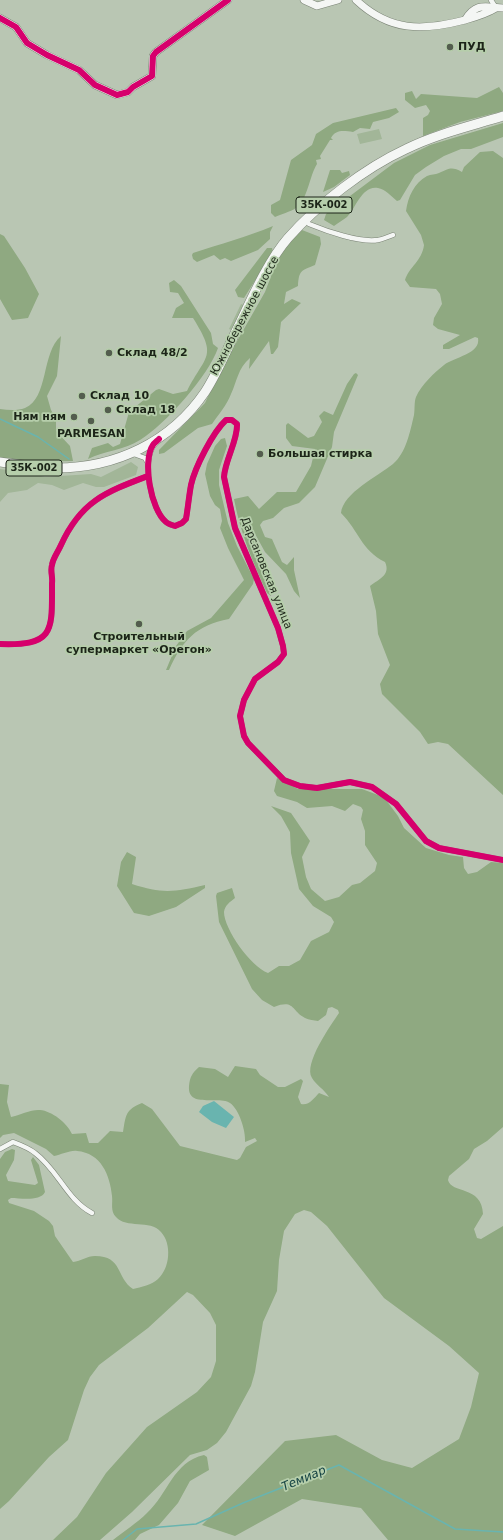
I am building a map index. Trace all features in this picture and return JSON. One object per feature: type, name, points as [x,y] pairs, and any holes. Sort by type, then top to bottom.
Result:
[{"type":"highway","name":"Южнобережное шоссе","points":[[0,463],[55,471],[98,464],[130,456],[160,439],[193,407],[209,385],[251,300],[281,248],[305,221],[357,179],[389,157],[423,142],[503,116]]},
{"type":"highway","name":"Южнобережное шоссе","points":[[66,469],[93,467],[130,456],[162,441],[188,418],[202,403],[220,375],[255,303],[280,258],[309,224],[365,179],[393,160],[427,145],[503,120]]},
{"type":"street","points":[[0,18],[16,27],[27,43],[47,55],[79,70],[95,85],[117,95],[128,92],[133,86],[152,76],[153,56],[156,52],[228,0]]},
{"type":"street","points":[[304,0],[317,6],[338,0]]},
{"type":"street","points":[[356,0],[379,16],[405,27],[429,28],[465,20],[500,8]]},
{"type":"street","points":[[465,20],[470,12],[488,2],[500,8]]},
{"type":"street","points":[[309,224],[328,232],[356,238],[377,240],[393,235]]},
{"type":"street","name":"Дарсановская улица","points":[[152,446],[148,463],[148,476],[153,496],[159,512],[166,523],[175,526],[182,523],[186,519],[191,484],[199,464],[220,426],[226,420],[232,420],[237,424],[237,431],[224,469],[224,477],[235,528],[278,628],[284,654],[278,662],[255,679],[244,700],[240,716],[244,736],[255,751],[284,780],[300,786],[317,788],[350,782],[372,788],[396,804],[426,841],[439,848],[503,860]]},
{"type":"street","points":[[152,446],[160,439]]},
{"type":"street","points":[[130,456],[145,458],[148,463]]},
{"type":"street","points":[[0,644],[27,644],[43,638],[47,633],[52,620],[51,566],[66,534],[79,514],[102,496],[148,476]]},
{"type":"street","points":[[0,1149],[13,1142],[36,1154],[72,1198],[83,1208],[92,1213]]},
{"type":"green space","points":[[499,87],[503,93],[503,111],[460,122],[423,136],[423,118],[428,115],[430,111],[426,105],[415,108],[405,100],[405,93],[412,91],[416,99],[421,94],[477,98]]},
{"type":"green space","points":[[396,108],[399,112],[389,118],[373,122],[370,129],[360,128],[353,132],[340,131],[335,133],[331,138],[333,140],[330,140],[320,156],[321,159],[316,160],[317,164],[306,194],[300,204],[296,208],[275,217],[271,213],[271,205],[280,200],[291,160],[312,145],[316,134],[333,123]]},
{"type":"green space","points":[[503,123],[503,137],[471,149],[461,149],[444,156],[426,167],[415,175],[400,200],[397,201],[381,189],[372,188],[364,193],[347,217],[334,226],[324,220],[326,214],[394,163],[430,145]]},
{"type":"green space","points":[[379,129],[382,139],[360,144],[357,134]]},
{"type":"green space","points":[[493,151],[503,158],[503,795],[448,744],[438,742],[428,744],[420,732],[382,694],[380,684],[390,665],[378,634],[376,611],[370,586],[383,576],[386,566],[385,562],[365,546],[341,513],[343,506],[354,492],[393,464],[401,454],[407,442],[411,428],[416,397],[425,383],[444,365],[471,351],[478,343],[478,338],[475,337],[449,349],[443,349],[443,345],[460,335],[438,329],[433,325],[434,318],[442,304],[440,294],[436,289],[410,287],[405,280],[409,271],[421,255],[424,245],[421,235],[406,211],[412,191],[422,179],[428,175],[438,174],[450,169],[455,169],[462,172],[464,167],[480,152]]},
{"type":"green space","points":[[330,170],[340,170],[342,173],[349,171],[350,175],[334,187],[323,192]]},
{"type":"green space","points":[[273,226],[270,232],[270,239],[258,250],[231,261],[225,258],[220,260],[214,255],[197,262],[193,259],[193,253]]},
{"type":"green space","points":[[302,230],[320,237],[321,244],[315,265],[300,274],[298,286],[286,292],[284,304],[292,299],[301,303],[281,322],[278,347],[273,354],[271,354],[269,341],[249,369],[250,358],[246,362],[240,370],[227,402],[212,424],[198,428],[164,453],[159,454],[159,450],[205,403],[220,371],[265,292],[278,258],[285,247]]},
{"type":"green space","points":[[0,234],[4,236],[25,268],[39,294],[28,318],[12,320],[0,299]]},
{"type":"green space","points":[[267,248],[272,248],[273,252],[244,298],[238,297],[235,290]]},
{"type":"green space","points":[[174,280],[181,286],[211,333],[213,344],[218,348],[213,359],[206,372],[185,398],[150,433],[128,446],[88,459],[92,448],[108,443],[113,447],[120,444],[129,412],[156,390],[159,389],[173,394],[187,391],[204,362],[207,349],[205,341],[193,318],[172,318],[176,308],[184,303],[178,293],[170,292],[169,283]]},
{"type":"green space","points":[[241,304],[244,305],[231,330],[229,329]]},
{"type":"green space","points":[[61,336],[57,376],[47,396],[51,410],[56,419],[56,431],[70,446],[73,461],[25,462],[0,458],[0,409],[19,410],[33,403],[42,385],[50,353]]},
{"type":"green space","points":[[356,373],[358,375],[334,432],[332,447],[315,487],[299,503],[284,508],[273,518],[263,521],[260,525],[265,537],[272,539],[282,562],[287,565],[294,557],[294,570],[300,598],[294,591],[286,574],[265,552],[254,532],[268,574],[272,590],[271,596],[267,593],[248,547],[234,499],[248,496],[259,509],[277,492],[296,492],[311,466],[315,449],[292,446],[286,438],[286,425],[288,423],[308,438],[314,436],[322,422],[319,416],[324,411],[333,415],[347,384]]},
{"type":"green space","points":[[225,438],[227,446],[219,470],[219,485],[228,523],[237,546],[254,579],[253,584],[229,619],[208,625],[199,630],[185,643],[169,670],[166,670],[176,646],[187,631],[211,618],[244,580],[220,528],[222,521],[220,509],[215,505],[210,496],[205,474],[207,464],[215,446],[221,439]]},
{"type":"green space","points":[[131,462],[138,467],[136,475],[104,487],[96,487],[83,483],[64,490],[52,485],[38,483],[27,490],[8,493],[0,502],[0,469],[45,477],[91,474],[101,477]]},
{"type":"green space","points":[[277,778],[298,789],[362,789],[378,795],[386,800],[398,816],[404,828],[426,848],[449,855],[463,857],[464,868],[468,874],[477,872],[491,862],[503,863],[503,1127],[487,1141],[474,1149],[469,1159],[449,1176],[448,1180],[450,1184],[455,1187],[478,1198],[483,1214],[474,1229],[477,1238],[481,1239],[503,1226],[503,1540],[388,1540],[361,1508],[302,1499],[235,1536],[202,1525],[285,1441],[336,1435],[382,1460],[412,1468],[459,1439],[471,1407],[479,1373],[449,1346],[384,1298],[327,1226],[311,1212],[304,1210],[295,1214],[284,1231],[279,1260],[277,1291],[263,1322],[255,1372],[251,1386],[226,1432],[217,1443],[207,1450],[190,1455],[132,1512],[100,1540],[53,1540],[77,1517],[106,1473],[147,1427],[197,1392],[211,1377],[216,1361],[216,1325],[210,1313],[193,1295],[187,1292],[148,1328],[99,1365],[90,1377],[84,1390],[68,1440],[49,1457],[0,1509],[0,1159],[5,1152],[12,1149],[15,1150],[14,1160],[6,1175],[8,1181],[35,1185],[38,1183],[31,1160],[33,1157],[39,1165],[45,1192],[39,1197],[34,1198],[11,1198],[8,1200],[9,1203],[34,1211],[49,1221],[53,1226],[55,1236],[73,1262],[95,1256],[104,1257],[115,1264],[124,1279],[133,1289],[143,1287],[158,1279],[165,1269],[168,1249],[165,1237],[156,1228],[126,1223],[120,1221],[114,1215],[112,1210],[109,1180],[103,1166],[92,1156],[74,1151],[54,1156],[46,1149],[14,1133],[3,1135],[0,1138],[0,1084],[9,1085],[7,1102],[11,1117],[33,1110],[45,1111],[59,1118],[72,1134],[86,1133],[89,1143],[98,1143],[110,1131],[123,1132],[127,1114],[132,1108],[142,1103],[152,1109],[180,1146],[237,1160],[240,1158],[246,1147],[257,1141],[255,1138],[245,1142],[241,1121],[236,1110],[230,1103],[219,1100],[205,1100],[193,1097],[190,1093],[189,1083],[192,1075],[199,1067],[215,1069],[228,1077],[235,1066],[256,1069],[260,1075],[278,1087],[285,1087],[301,1079],[303,1081],[298,1097],[301,1104],[309,1103],[319,1093],[329,1097],[312,1078],[310,1072],[314,1054],[339,1013],[338,1010],[332,1007],[328,1008],[326,1015],[318,1021],[310,1020],[305,1018],[289,1005],[286,1004],[274,1007],[262,1000],[252,989],[219,922],[216,896],[217,893],[232,888],[235,898],[230,902],[224,912],[228,928],[247,956],[261,969],[268,973],[279,966],[289,966],[300,960],[311,941],[329,932],[334,922],[331,917],[313,906],[299,889],[291,853],[290,832],[281,816],[271,806],[291,813],[310,841],[302,857],[306,877],[311,889],[325,901],[339,897],[352,885],[360,883],[375,871],[377,863],[365,845],[365,831],[361,819],[363,810],[361,807],[353,804],[345,811],[332,806],[307,808],[297,802],[277,796],[274,791]]},
{"type":"green space","points":[[127,852],[136,857],[132,884],[160,891],[185,889],[205,885],[205,888],[176,907],[149,916],[134,913],[117,886],[121,862]]},
{"type":"green space","points":[[204,1455],[207,1457],[209,1470],[190,1481],[178,1503],[159,1525],[140,1534],[135,1540],[113,1540],[147,1513],[178,1471],[185,1464]]},
{"type":"water","points":[[214,1101],[234,1117],[226,1128],[212,1122],[199,1112],[203,1106]]},
{"type":"waterway","points":[[0,419],[38,437],[69,459]]},
{"type":"waterway","name":"Темиар","points":[[123,1540],[137,1529],[196,1524],[243,1503],[339,1465],[455,1529],[503,1532]]},
{"type":"cycle path","points":[[0,18],[16,27],[27,43],[47,55],[79,70],[95,85],[117,95],[128,92],[133,87],[152,76],[153,56],[156,52],[228,0]]},
{"type":"cycle path","points":[[159,439],[153,444],[148,462],[148,473],[152,497],[161,516],[167,523],[175,526],[182,523],[186,519],[193,478],[210,441],[226,420],[232,420],[237,424],[236,437],[224,477],[235,528],[278,628],[284,654],[278,662],[255,679],[244,700],[240,716],[244,736],[248,743],[284,780],[300,786],[317,788],[350,782],[372,787],[396,804],[426,841],[439,848],[503,860]]},
{"type":"cycle path","points":[[0,644],[31,642],[41,638],[47,632],[52,613],[51,567],[54,557],[69,530],[77,518],[96,500],[107,493],[148,476]]},
{"type":"place","name":"ПУД","points":[[450,47]]},
{"type":"place","name":"Склад 48/2","points":[[109,353]]},
{"type":"place","name":"Склад 10","points":[[82,396]]},
{"type":"place","name":"Склад 18","points":[[108,410]]},
{"type":"place","name":"Ням ням","points":[[74,417]]},
{"type":"place","name":"PARMESAN","points":[[91,421]]},
{"type":"place","name":"Большая стирка","points":[[260,454]]},
{"type":"place","name":"Строительный супермаркет «Орегон»","points":[[139,624]]}]
